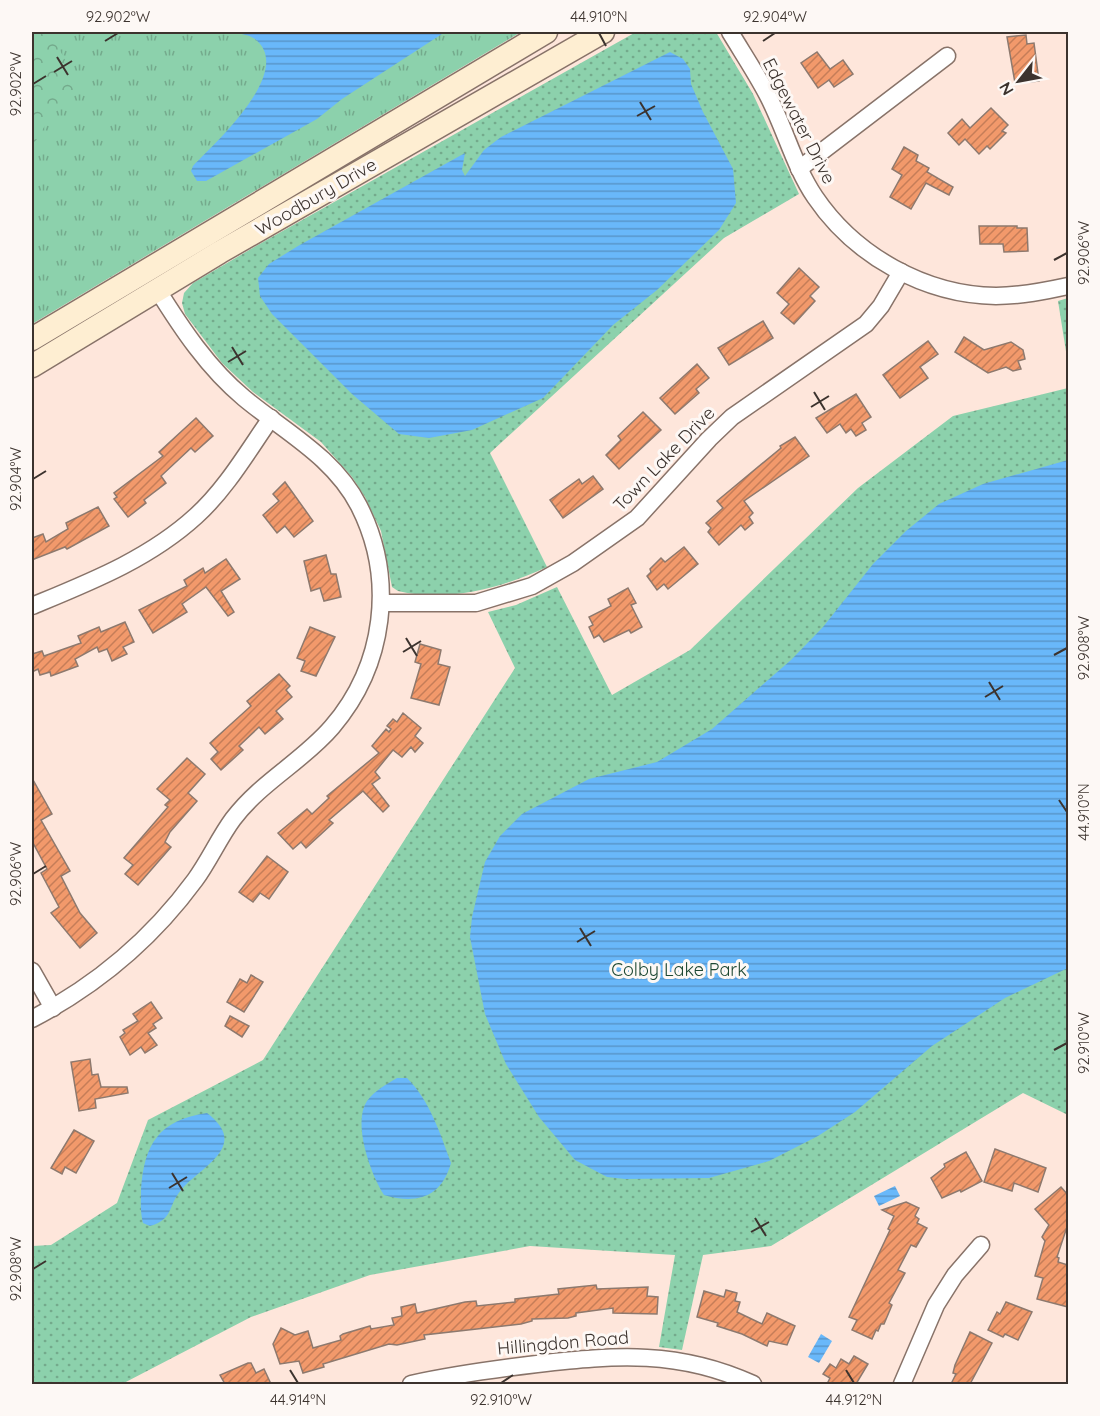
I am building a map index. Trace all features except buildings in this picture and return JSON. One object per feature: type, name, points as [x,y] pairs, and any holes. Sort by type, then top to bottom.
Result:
[{"type":"main road","name":"Woodbury Drive","points":[[32,339],[546,32]]},
{"type":"main road","name":"Woodbury Drive","points":[[32,366],[157,289],[603,32]]},
{"type":"street","name":"Edgewater Drive","points":[[730,32],[767,94],[799,169],[833,222],[856,244],[901,272],[928,284],[960,292],[996,296],[1032,293],[1068,285]]},
{"type":"street","points":[[799,169],[947,56]]},
{"type":"street","name":"Town Lake Drive","points":[[381,603],[476,603],[532,586],[573,563],[637,518],[732,417],[866,324],[881,306],[901,272]]},
{"type":"street","points":[[32,1019],[53,1008],[114,967],[149,936],[197,877],[234,819],[251,798],[331,728],[367,672],[378,639],[381,603],[376,551],[358,504],[342,480],[321,457],[245,399],[210,364],[183,331],[157,289]]},
{"type":"street","points":[[32,606],[102,577],[170,537],[197,516],[224,484],[271,418]]},
{"type":"street","points":[[32,971],[53,1008]]},
{"type":"street","points":[[902,1384],[936,1305],[955,1275],[981,1245]]},
{"type":"street","name":"Hillingdon Road","points":[[411,1384],[506,1368],[629,1356],[692,1363],[753,1384]]},
{"type":"green space","points":[[32,32],[521,32],[32,324]]},
{"type":"green space","points":[[32,32],[53,32],[56,43],[78,84],[75,92],[58,104],[32,147]]},
{"type":"green space","points":[[636,32],[716,32],[753,94],[799,194],[724,238],[490,453],[547,567],[493,587],[474,591],[436,595],[398,591],[392,587],[381,531],[365,497],[352,477],[321,442],[253,392],[222,363],[185,314],[182,303],[184,293],[193,283],[256,246]]},
{"type":"green space","points":[[1068,298],[1068,364],[1058,301]]},
{"type":"green space","name":"Colby Lake Park","points":[[1068,388],[1068,1115],[1023,1093],[771,1246],[703,1255],[682,1350],[659,1347],[675,1255],[530,1246],[370,1275],[251,1317],[122,1384],[32,1384],[32,1246],[51,1245],[117,1203],[148,1120],[263,1060],[515,668],[488,612],[516,605],[557,587],[612,695],[690,650],[858,488],[953,416]]},
{"type":"water","points":[[233,32],[445,32],[342,99],[317,119],[206,181],[197,181],[191,171],[193,166],[247,107],[259,88],[265,69],[265,53],[255,39]]},
{"type":"water","points":[[670,52],[683,59],[690,69],[691,84],[703,112],[733,169],[736,203],[719,230],[657,290],[613,325],[543,398],[472,430],[429,438],[399,434],[352,394],[272,314],[260,296],[258,278],[269,264],[298,246],[465,153],[462,170],[465,176],[484,150],[501,137]]},
{"type":"water","points":[[1068,460],[1068,968],[1005,998],[932,1046],[855,1112],[818,1136],[769,1161],[709,1178],[625,1179],[607,1177],[575,1160],[539,1117],[506,1064],[485,1014],[470,937],[472,917],[485,862],[500,836],[522,814],[589,779],[657,762],[712,729],[791,660],[823,627],[873,564],[906,531],[939,504],[983,484]]},
{"type":"water","points":[[397,1078],[407,1078],[422,1097],[434,1118],[451,1163],[447,1175],[434,1191],[416,1198],[395,1198],[384,1195],[369,1162],[362,1135],[363,1111],[367,1101],[377,1091]]},
{"type":"water","points":[[207,1113],[219,1125],[224,1135],[223,1145],[218,1154],[181,1190],[163,1220],[150,1226],[143,1223],[141,1190],[146,1160],[151,1147],[166,1128],[191,1116]]},
{"type":"water","points":[[895,1186],[900,1196],[879,1206],[874,1196]]},
{"type":"water","points":[[821,1334],[832,1341],[819,1363],[808,1357]]}]
